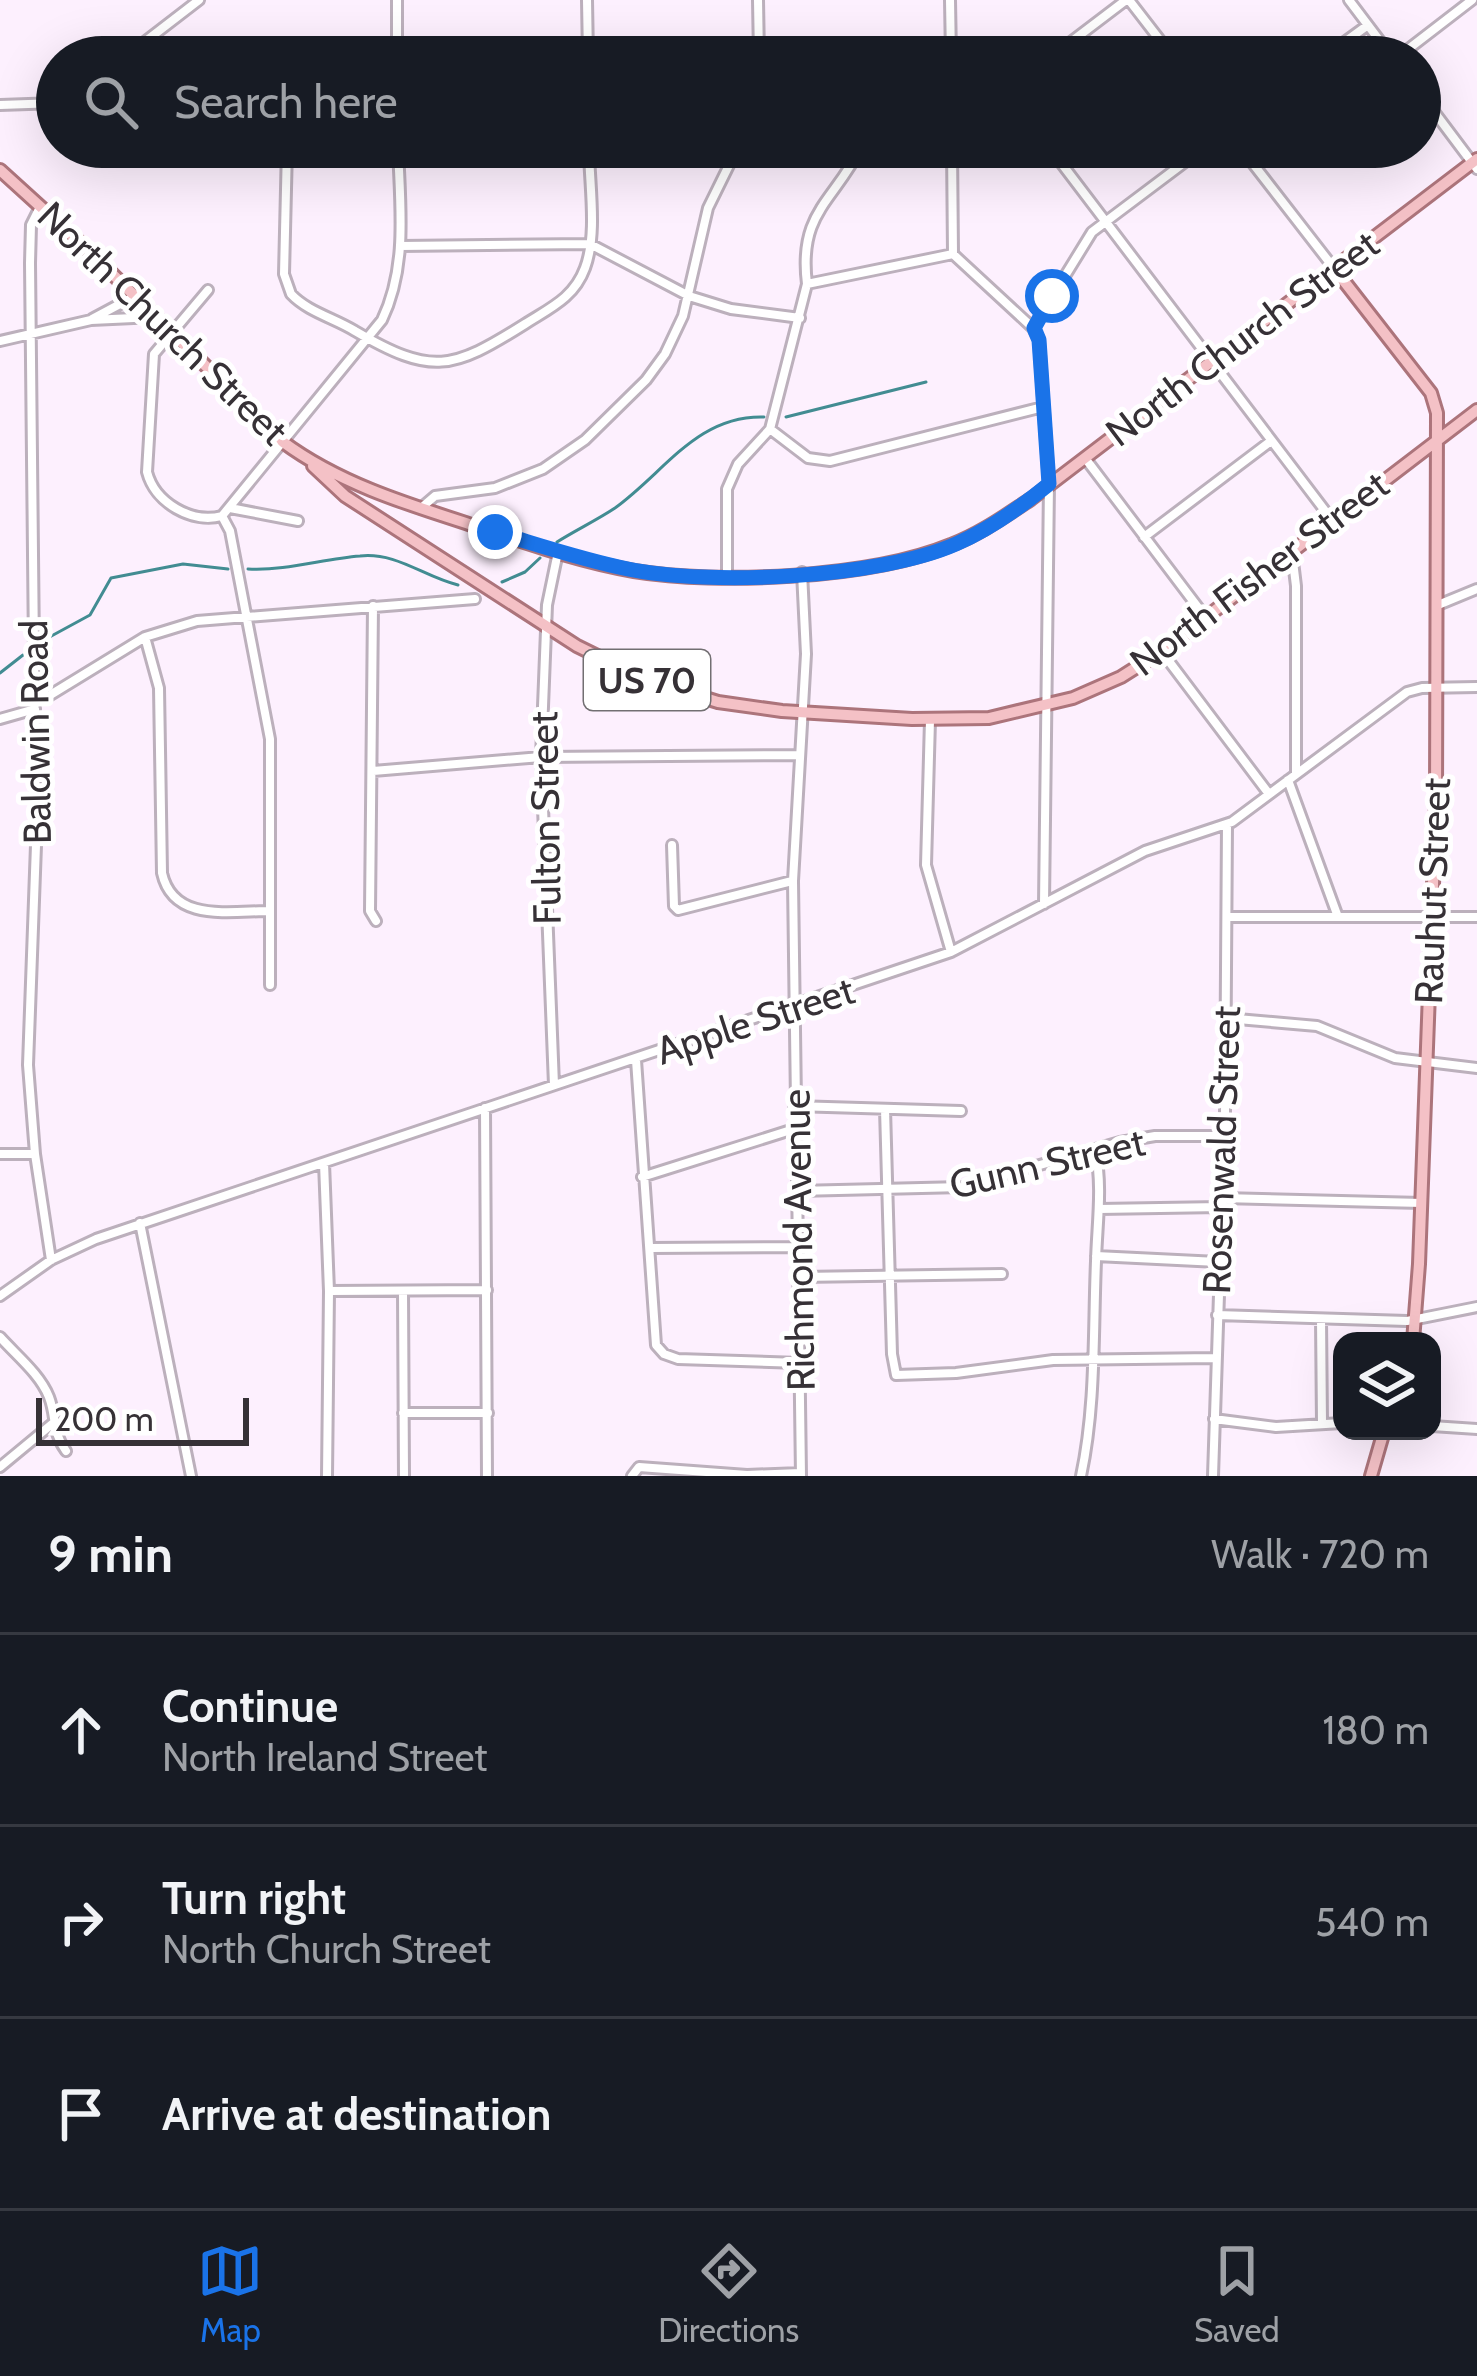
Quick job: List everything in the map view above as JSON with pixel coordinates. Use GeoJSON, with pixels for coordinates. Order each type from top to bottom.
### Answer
{"type":"FeatureCollection","features":[{"type":"Feature","properties":{"kind":"main road","name":"North Church Street"},"geometry":{"type":"LineString","coordinates":[[0,170],[307,460],[422,508],[558,551],[653,574],[727,577],[892,563],[939,550],[992,524],[1475,163]]}},
{"type":"Feature","properties":{"kind":"main road","name":"Rauhut Street"},"geometry":{"type":"LineString","coordinates":[[1334,267],[1437,407],[1432,917],[1414,1332]]}},
{"type":"Feature","properties":{"kind":"main road","name":"North Fisher Street"},"geometry":{"type":"LineString","coordinates":[[307,460],[345,496],[617,668],[734,705],[930,720],[988,718],[1049,706],[1098,688],[1162,651],[1477,410]]}},
{"type":"Feature","properties":{"kind":"main road"},"geometry":{"type":"LineString","coordinates":[[1371,1476],[1381,1440]]}},
{"type":"Feature","properties":{"kind":"street"},"geometry":{"type":"LineString","coordinates":[[152,36],[199,0]]}},
{"type":"Feature","properties":{"kind":"street"},"geometry":{"type":"LineString","coordinates":[[397,0],[397,36]]}},
{"type":"Feature","properties":{"kind":"street"},"geometry":{"type":"LineString","coordinates":[[587,0],[588,36]]}},
{"type":"Feature","properties":{"kind":"street"},"geometry":{"type":"LineString","coordinates":[[758,0],[758,36]]}},
{"type":"Feature","properties":{"kind":"street"},"geometry":{"type":"LineString","coordinates":[[950,0],[951,36]]}},
{"type":"Feature","properties":{"kind":"street"},"geometry":{"type":"LineString","coordinates":[[1079,36],[1128,0],[1157,36]]}},
{"type":"Feature","properties":{"kind":"street"},"geometry":{"type":"LineString","coordinates":[[1349,0],[1377,36]]}},
{"type":"Feature","properties":{"kind":"street"},"geometry":{"type":"LineString","coordinates":[[1423,36],[1472,0]]}},
{"type":"Feature","properties":{"kind":"street"},"geometry":{"type":"LineString","coordinates":[[1353,36],[1368,25]]}},
{"type":"Feature","properties":{"kind":"street"},"geometry":{"type":"LineString","coordinates":[[0,105],[36,104]]}},
{"type":"Feature","properties":{"kind":"street"},"geometry":{"type":"LineString","coordinates":[[1441,120],[1475,163]]}},
{"type":"Feature","properties":{"kind":"street"},"geometry":{"type":"LineString","coordinates":[[286,168],[286,286],[298,302],[417,361],[443,362],[478,354],[566,298],[583,274],[590,244],[589,168]]}},
{"type":"Feature","properties":{"kind":"street"},"geometry":{"type":"LineString","coordinates":[[226,512],[369,340],[394,293],[400,246],[398,168]]}},
{"type":"Feature","properties":{"kind":"street"},"geometry":{"type":"LineString","coordinates":[[422,508],[430,498],[522,479],[568,454],[611,417],[657,366],[675,336],[708,208],[728,168]]}},
{"type":"Feature","properties":{"kind":"street"},"geometry":{"type":"LineString","coordinates":[[727,577],[727,489],[738,464],[770,429],[807,284],[805,260],[812,223],[847,168]]}},
{"type":"Feature","properties":{"kind":"street"},"geometry":{"type":"LineString","coordinates":[[952,168],[953,254],[1034,328],[1039,340],[1049,484],[1044,904]]}},
{"type":"Feature","properties":{"kind":"street"},"geometry":{"type":"LineString","coordinates":[[1064,168],[1332,520]]}},
{"type":"Feature","properties":{"kind":"street"},"geometry":{"type":"LineString","coordinates":[[1034,328],[1092,232],[1178,168]]}},
{"type":"Feature","properties":{"kind":"street"},"geometry":{"type":"LineString","coordinates":[[1256,168],[1334,267]]}},
{"type":"Feature","properties":{"kind":"street","name":"Baldwin Road"},"geometry":{"type":"LineString","coordinates":[[41,205],[31,225],[36,934],[28,1065],[51,1260]]}},
{"type":"Feature","properties":{"kind":"street"},"geometry":{"type":"LineString","coordinates":[[400,246],[590,244],[689,296],[757,314],[800,318]]}},
{"type":"Feature","properties":{"kind":"street"},"geometry":{"type":"LineString","coordinates":[[807,284],[953,254]]}},
{"type":"Feature","properties":{"kind":"street"},"geometry":{"type":"LineString","coordinates":[[208,290],[154,354],[148,480],[186,515],[206,520],[226,512],[298,520]]}},
{"type":"Feature","properties":{"kind":"street"},"geometry":{"type":"LineString","coordinates":[[91,320],[135,296]]}},
{"type":"Feature","properties":{"kind":"street"},"geometry":{"type":"LineString","coordinates":[[0,340],[91,320],[157,317]]}},
{"type":"Feature","properties":{"kind":"street"},"geometry":{"type":"LineString","coordinates":[[770,429],[802,455],[823,461],[1043,407]]}},
{"type":"Feature","properties":{"kind":"street"},"geometry":{"type":"LineString","coordinates":[[1144,537],[1271,441]]}},
{"type":"Feature","properties":{"kind":"street"},"geometry":{"type":"LineString","coordinates":[[1085,458],[1206,618]]}},
{"type":"Feature","properties":{"kind":"street"},"geometry":{"type":"LineString","coordinates":[[226,512],[270,739],[270,986]]}},
{"type":"Feature","properties":{"kind":"street","name":"Fulton Street"},"geometry":{"type":"LineString","coordinates":[[554,1085],[541,758],[548,591],[558,551]]}},
{"type":"Feature","properties":{"kind":"street"},"geometry":{"type":"LineString","coordinates":[[1292,551],[1296,586],[1292,777],[1338,917]]}},
{"type":"Feature","properties":{"kind":"street","name":"Richmond Avenue"},"geometry":{"type":"LineString","coordinates":[[801,1475],[793,881],[806,654],[802,572]]}},
{"type":"Feature","properties":{"kind":"street"},"geometry":{"type":"LineString","coordinates":[[1438,605],[1477,589]]}},
{"type":"Feature","properties":{"kind":"street"},"geometry":{"type":"LineString","coordinates":[[0,719],[47,697],[145,637],[197,621],[475,599]]}},
{"type":"Feature","properties":{"kind":"street"},"geometry":{"type":"LineString","coordinates":[[373,606],[370,911],[376,921]]}},
{"type":"Feature","properties":{"kind":"street"},"geometry":{"type":"LineString","coordinates":[[145,637],[160,688],[166,889],[192,909],[270,911]]}},
{"type":"Feature","properties":{"kind":"street"},"geometry":{"type":"LineString","coordinates":[[1162,651],[1270,794]]}},
{"type":"Feature","properties":{"kind":"street","name":"Apple Street"},"geometry":{"type":"LineString","coordinates":[[0,1296],[51,1260],[140,1223],[951,952],[1145,851],[1227,824],[1407,692],[1477,687]]}},
{"type":"Feature","properties":{"kind":"street"},"geometry":{"type":"LineString","coordinates":[[930,720],[926,865],[951,952]]}},
{"type":"Feature","properties":{"kind":"street"},"geometry":{"type":"LineString","coordinates":[[373,771],[541,758],[799,754]]}},
{"type":"Feature","properties":{"kind":"street","name":"Rosenwald Street"},"geometry":{"type":"LineString","coordinates":[[1213,1476],[1224,1136],[1227,824]]}},
{"type":"Feature","properties":{"kind":"street"},"geometry":{"type":"LineString","coordinates":[[672,845],[674,906],[680,910],[793,881]]}},
{"type":"Feature","properties":{"kind":"street"},"geometry":{"type":"LineString","coordinates":[[1228,917],[1477,917]]}},
{"type":"Feature","properties":{"kind":"street"},"geometry":{"type":"LineString","coordinates":[[1226,1018],[1328,1028],[1395,1058],[1477,1068]]}},
{"type":"Feature","properties":{"kind":"street"},"geometry":{"type":"LineString","coordinates":[[636,1059],[652,1331],[660,1351],[683,1360],[800,1363]]}},
{"type":"Feature","properties":{"kind":"street"},"geometry":{"type":"LineString","coordinates":[[794,1106],[961,1111]]}},
{"type":"Feature","properties":{"kind":"street"},"geometry":{"type":"LineString","coordinates":[[485,1108],[487,1476]]}},
{"type":"Feature","properties":{"kind":"street"},"geometry":{"type":"LineString","coordinates":[[885,1108],[896,1375],[1093,1359],[1215,1358]]}},
{"type":"Feature","properties":{"kind":"street"},"geometry":{"type":"LineString","coordinates":[[642,1177],[794,1129]]}},
{"type":"Feature","properties":{"kind":"street","name":"Gunn Street"},"geometry":{"type":"LineString","coordinates":[[797,1190],[963,1187],[1145,1137],[1224,1136]]}},
{"type":"Feature","properties":{"kind":"street"},"geometry":{"type":"LineString","coordinates":[[1082,1476],[1090,1427],[1099,1209],[1095,1149]]}},
{"type":"Feature","properties":{"kind":"street"},"geometry":{"type":"LineString","coordinates":[[0,1154],[35,1154]]}},
{"type":"Feature","properties":{"kind":"street"},"geometry":{"type":"LineString","coordinates":[[324,1163],[329,1291],[327,1476]]}},
{"type":"Feature","properties":{"kind":"street"},"geometry":{"type":"LineString","coordinates":[[1099,1209],[1221,1202],[1422,1203]]}},
{"type":"Feature","properties":{"kind":"street"},"geometry":{"type":"LineString","coordinates":[[140,1223],[191,1476]]}},
{"type":"Feature","properties":{"kind":"street"},"geometry":{"type":"LineString","coordinates":[[650,1248],[798,1247]]}},
{"type":"Feature","properties":{"kind":"street"},"geometry":{"type":"LineString","coordinates":[[1096,1256],[1219,1262]]}},
{"type":"Feature","properties":{"kind":"street"},"geometry":{"type":"LineString","coordinates":[[800,1277],[1002,1274]]}},
{"type":"Feature","properties":{"kind":"street"},"geometry":{"type":"LineString","coordinates":[[329,1291],[487,1290]]}},
{"type":"Feature","properties":{"kind":"street"},"geometry":{"type":"LineString","coordinates":[[404,1291],[404,1476]]}},
{"type":"Feature","properties":{"kind":"street"},"geometry":{"type":"LineString","coordinates":[[1217,1316],[1416,1319],[1477,1307]]}},
{"type":"Feature","properties":{"kind":"street"},"geometry":{"type":"LineString","coordinates":[[1321,1319],[1322,1423]]}},
{"type":"Feature","properties":{"kind":"street"},"geometry":{"type":"LineString","coordinates":[[0,1336],[44,1388],[52,1424],[66,1451]]}},
{"type":"Feature","properties":{"kind":"street"},"geometry":{"type":"LineString","coordinates":[[403,1413],[488,1413]]}},
{"type":"Feature","properties":{"kind":"street"},"geometry":{"type":"LineString","coordinates":[[1214,1419],[1276,1426],[1333,1424]]}},
{"type":"Feature","properties":{"kind":"street"},"geometry":{"type":"LineString","coordinates":[[0,1467],[52,1424]]}},
{"type":"Feature","properties":{"kind":"street"},"geometry":{"type":"LineString","coordinates":[[1441,1427],[1477,1429]]}},
{"type":"Feature","properties":{"kind":"street"},"geometry":{"type":"LineString","coordinates":[[634,1472],[801,1475]]}},
{"type":"Feature","properties":{"kind":"waterway"},"geometry":{"type":"LineString","coordinates":[[786,417],[926,382]]}},
{"type":"Feature","properties":{"kind":"waterway"},"geometry":{"type":"LineString","coordinates":[[557,542],[615,508],[701,435],[719,425],[764,417]]}},
{"type":"Feature","properties":{"kind":"waterway"},"geometry":{"type":"LineString","coordinates":[[248,569],[373,556],[458,585]]}},
{"type":"Feature","properties":{"kind":"waterway"},"geometry":{"type":"LineString","coordinates":[[502,582],[525,572],[540,558]]}},
{"type":"Feature","properties":{"kind":"waterway"},"geometry":{"type":"LineString","coordinates":[[44,640],[90,615],[111,578],[183,564],[228,569]]}},
{"type":"Feature","properties":{"kind":"waterway"},"geometry":{"type":"LineString","coordinates":[[0,673],[23,655]]}},
{"type":"Feature","properties":{"kind":"route"},"geometry":{"type":"LineString","coordinates":[[495,532],[629,570],[698,577],[892,563],[956,544],[1003,518],[1049,484],[1039,340],[1034,328],[1052,296]]}}]}
